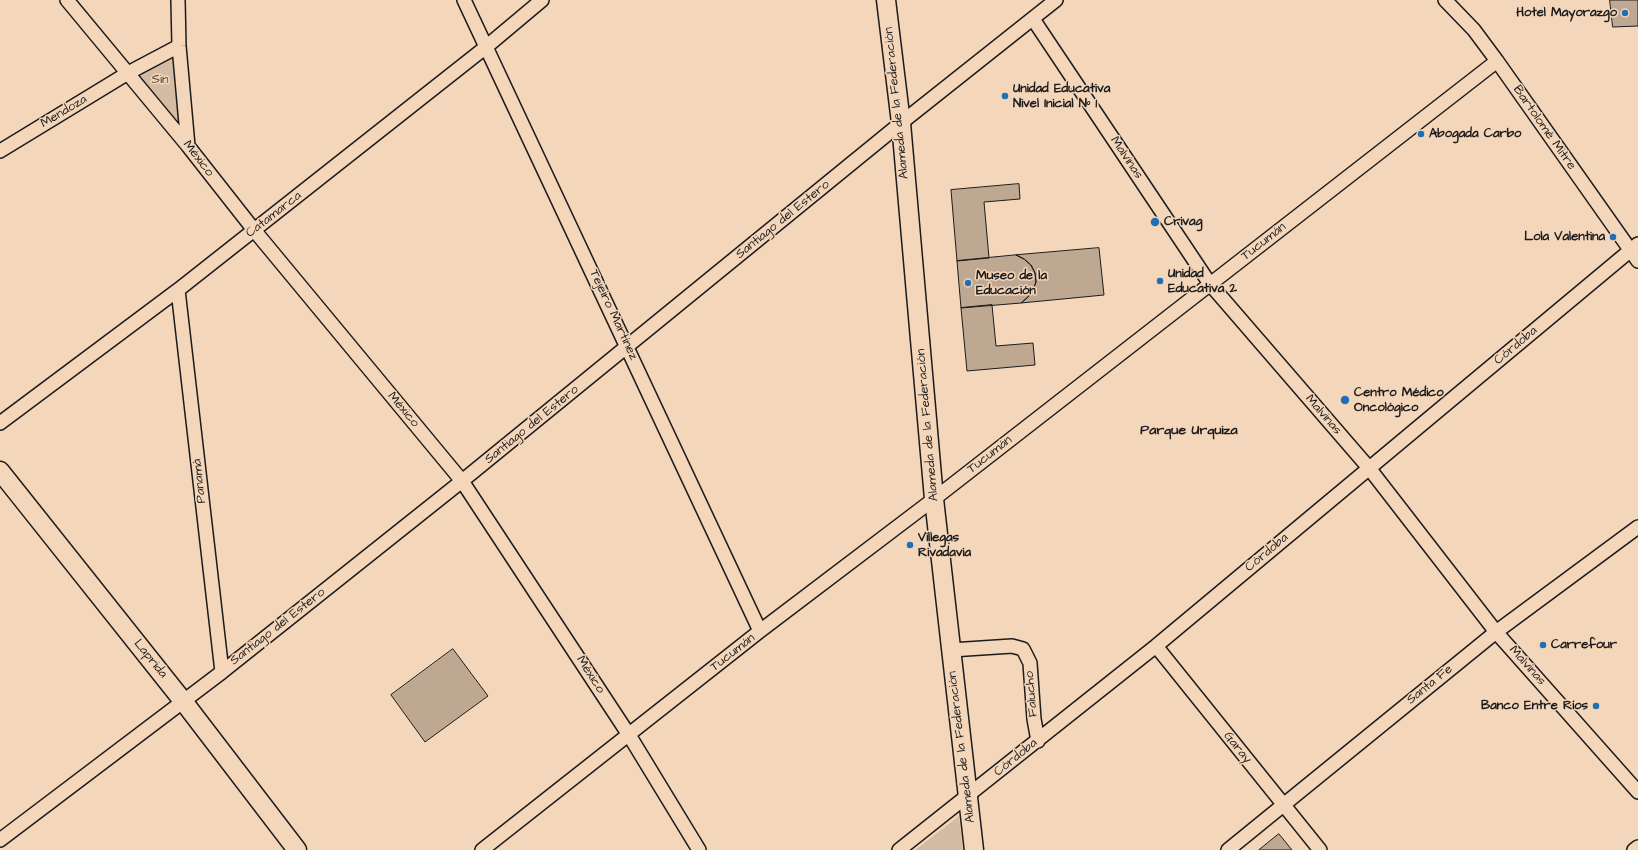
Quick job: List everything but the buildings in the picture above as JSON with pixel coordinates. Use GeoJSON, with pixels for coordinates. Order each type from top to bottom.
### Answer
{"type":"FeatureCollection","features":[{"type":"Feature","properties":{"kind":"street","name":"México"},"geometry":{"type":"LineString","coordinates":[[67,0],[188,146],[254,230],[462,481],[629,735],[699,850]]}},
{"type":"Feature","properties":{"kind":"street"},"geometry":{"type":"LineString","coordinates":[[178,0],[179,46],[188,146]]}},
{"type":"Feature","properties":{"kind":"street","name":"Tejeiro Martínez"},"geometry":{"type":"LineString","coordinates":[[464,0],[760,631]]}},
{"type":"Feature","properties":{"kind":"street","name":"Catamarca"},"geometry":{"type":"LineString","coordinates":[[0,423],[178,290],[486,47],[542,0]]}},
{"type":"Feature","properties":{"kind":"street","name":"Alameda de la Federación"},"geometry":{"type":"LineString","coordinates":[[886,0],[901,123],[934,499],[974,850]]}},
{"type":"Feature","properties":{"kind":"street","name":"Santiago del Estero"},"geometry":{"type":"LineString","coordinates":[[0,840],[183,700],[222,672],[462,481],[901,123],[1056,0]]}},
{"type":"Feature","properties":{"kind":"street","name":"Bartolomé Mitre"},"geometry":{"type":"LineString","coordinates":[[1445,0],[1474,30],[1497,61],[1634,247],[1638,261]]}},
{"type":"Feature","properties":{"kind":"street","name":"Malvinas"},"geometry":{"type":"LineString","coordinates":[[1033,19],[1210,284],[1369,468],[1496,632],[1638,792]]}},
{"type":"Feature","properties":{"kind":"street","name":"Mendoza"},"geometry":{"type":"LineString","coordinates":[[0,151],[128,73],[179,46]]}},
{"type":"Feature","properties":{"kind":"street","name":"Tucumán"},"geometry":{"type":"LineString","coordinates":[[482,850],[760,631],[934,499],[1497,61]]}},
{"type":"Feature","properties":{"kind":"street","name":"Córdoba"},"geometry":{"type":"LineString","coordinates":[[899,850],[1156,646],[1634,247]]}},
{"type":"Feature","properties":{"kind":"street","name":"Panamá"},"geometry":{"type":"LineString","coordinates":[[178,290],[222,672]]}},
{"type":"Feature","properties":{"kind":"street","name":"Laprida"},"geometry":{"type":"LineString","coordinates":[[0,471],[183,700],[297,850]]}},
{"type":"Feature","properties":{"kind":"street","name":"Santa Fe"},"geometry":{"type":"LineString","coordinates":[[1228,850],[1496,632],[1638,527]]}},
{"type":"Feature","properties":{"kind":"street","name":"Falucho"},"geometry":{"type":"LineString","coordinates":[[951,650],[1012,646],[1023,649],[1030,663],[1034,719],[1038,741]]}},
{"type":"Feature","properties":{"kind":"street","name":"Garay"},"geometry":{"type":"LineString","coordinates":[[1156,646],[1282,805],[1320,850]]}},
{"type":"Feature","properties":{"kind":"street"},"geometry":{"type":"LineString","coordinates":[[1634,850],[1638,847]]}},
{"type":"Feature","properties":{"kind":"green space","name":"Sin"},"geometry":{"type":"Polygon","coordinates":[[[172,56],[179,128],[136,74],[172,56]]]}},
{"type":"Feature","properties":{"kind":"green space"},"geometry":{"type":"Polygon","coordinates":[[[959,816],[963,850],[915,850],[959,816]]]}},
{"type":"Feature","properties":{"kind":"place","name":"Hotel Mayorazgo"},"geometry":{"type":"Point","coordinates":[1625,13]}},
{"type":"Feature","properties":{"kind":"place","name":"Unidad Educativa Nivel Inicial Nº 1"},"geometry":{"type":"Point","coordinates":[1005,96]}},
{"type":"Feature","properties":{"kind":"place","name":"Abogada Carbo"},"geometry":{"type":"Point","coordinates":[1421,134]}},
{"type":"Feature","properties":{"kind":"place","name":"Crivag"},"geometry":{"type":"Point","coordinates":[1155,222]}},
{"type":"Feature","properties":{"kind":"place","name":"Lola Valentina"},"geometry":{"type":"Point","coordinates":[1613,237]}},
{"type":"Feature","properties":{"kind":"place","name":"Unidad Educativa 2"},"geometry":{"type":"Point","coordinates":[1160,281]}},
{"type":"Feature","properties":{"kind":"place","name":"Museo de la Educación"},"geometry":{"type":"Point","coordinates":[968,283]}},
{"type":"Feature","properties":{"kind":"place","name":"Centro Médico Oncológico"},"geometry":{"type":"Point","coordinates":[1345,400]}},
{"type":"Feature","properties":{"kind":"place","name":"Villegas Rivadavia"},"geometry":{"type":"Point","coordinates":[910,545]}},
{"type":"Feature","properties":{"kind":"place","name":"Carrefour"},"geometry":{"type":"Point","coordinates":[1543,645]}},
{"type":"Feature","properties":{"kind":"place","name":"Banco Entre Ríos"},"geometry":{"type":"Point","coordinates":[1596,706]}},
{"type":"Feature","properties":{"kind":"district","name":"Parque Urquiza"},"geometry":{"type":"Point","coordinates":[1189,431]}}]}
